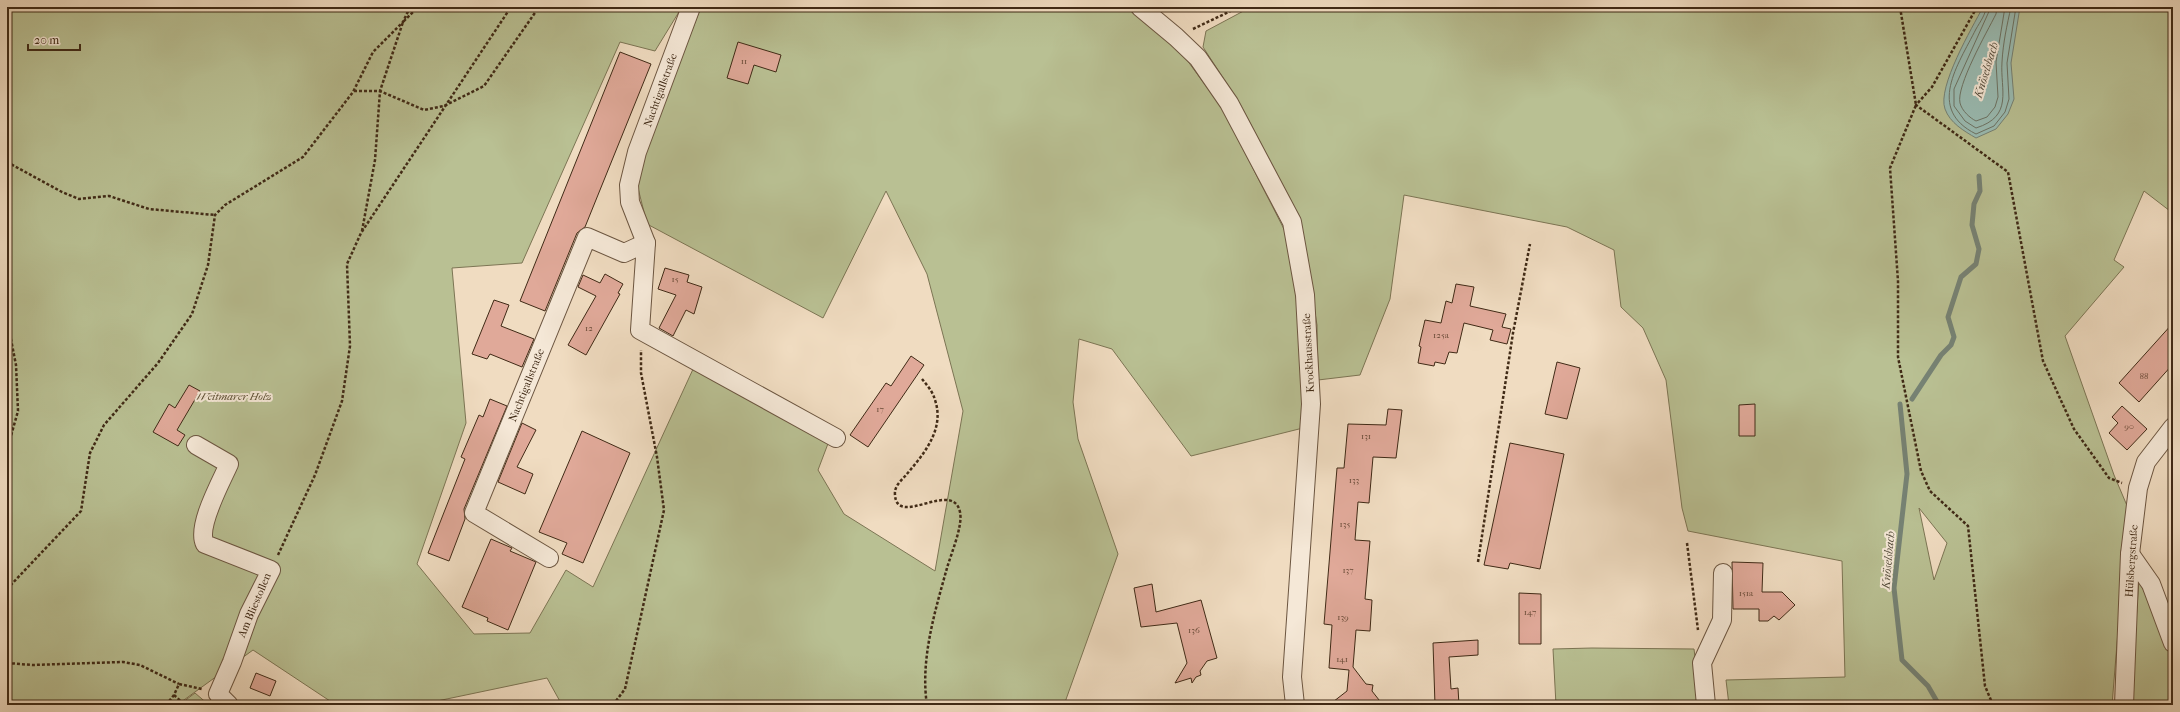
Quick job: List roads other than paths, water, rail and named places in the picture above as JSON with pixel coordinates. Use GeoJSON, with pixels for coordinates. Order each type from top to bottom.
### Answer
{"type":"FeatureCollection","features":[{"type":"Feature","properties":{"kind":"street","name":"Nachtigallstraße"},"geometry":{"type":"LineString","coordinates":[[691,7],[632,169],[629,185],[630,202],[646,243],[640,330],[836,438]]}},
{"type":"Feature","properties":{"kind":"street","name":"Krockhausstraße"},"geometry":{"type":"LineString","coordinates":[[1140,7],[1176,37],[1198,58],[1229,103],[1292,222],[1305,295],[1311,404],[1292,677],[1295,705]]}},
{"type":"Feature","properties":{"kind":"street","name":"Nachtigallstraße"},"geometry":{"type":"LineString","coordinates":[[549,558],[474,513],[587,237],[624,253],[646,243]]}},
{"type":"Feature","properties":{"kind":"street","name":"Hülsbergstraße"},"geometry":{"type":"LineString","coordinates":[[2124,705],[2130,554],[2138,488],[2146,462],[2173,427]]}},
{"type":"Feature","properties":{"kind":"street","name":"Am Bliestollen"},"geometry":{"type":"LineString","coordinates":[[196,445],[230,464],[210,506],[202,535],[205,544],[271,570],[249,614],[232,662],[223,700]]}},
{"type":"Feature","properties":{"kind":"street"},"geometry":{"type":"LineString","coordinates":[[2130,554],[2151,584],[2173,644]]}},
{"type":"Feature","properties":{"kind":"street"},"geometry":{"type":"LineString","coordinates":[[1706,705],[1702,663],[1722,620],[1723,573]]}},
{"type":"Feature","properties":{"kind":"water"},"geometry":{"type":"Polygon","coordinates":[[[1983,7],[2020,7],[2011,63],[2014,99],[2008,114],[1996,129],[1976,138],[1962,129],[1950,118],[1945,109],[1944,99],[1946,87],[1957,58],[1983,7]]]}},
{"type":"Feature","properties":{"kind":"waterway","name":"Knöselsbach"},"geometry":{"type":"LineString","coordinates":[[1912,399],[1941,355],[1951,345],[1954,337],[1948,317],[1961,277],[1976,264],[1979,249],[1972,225],[1974,204],[1980,191],[1979,176]]}},
{"type":"Feature","properties":{"kind":"waterway","name":"Knöselsbach"},"geometry":{"type":"LineString","coordinates":[[1900,404],[1907,474],[1894,588],[1902,660],[1928,686],[1939,705]]}},
{"type":"Feature","properties":{"kind":"park label","name":"Weitmarer Holz"},"geometry":{"type":"Point","coordinates":[234,396]}}]}
